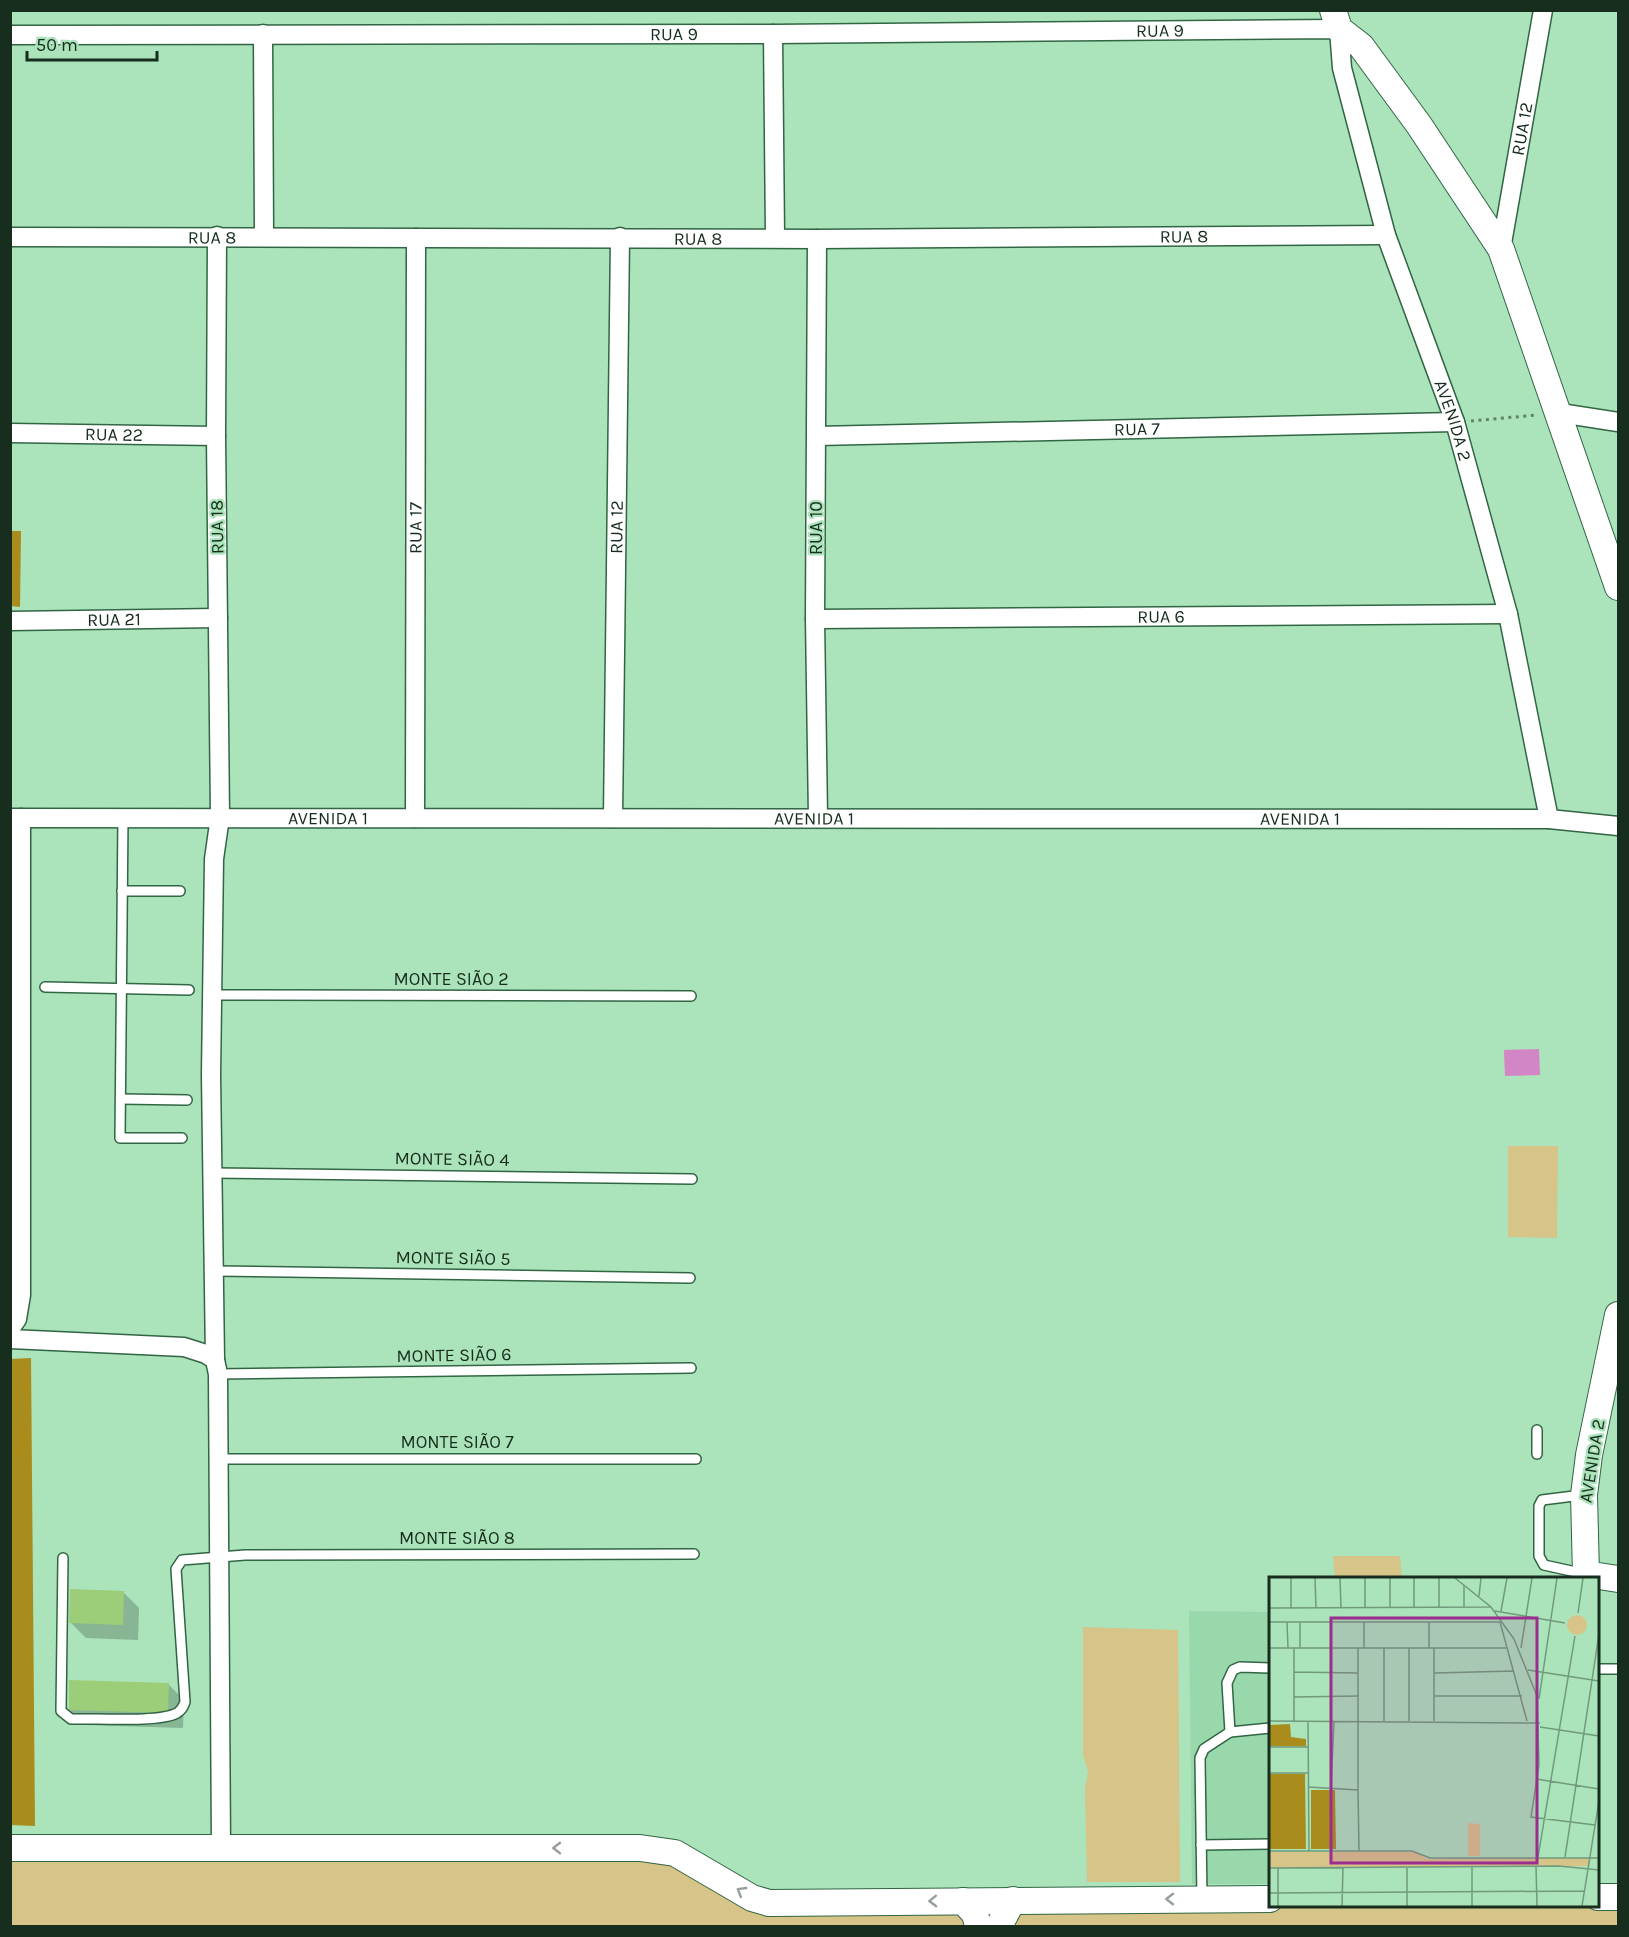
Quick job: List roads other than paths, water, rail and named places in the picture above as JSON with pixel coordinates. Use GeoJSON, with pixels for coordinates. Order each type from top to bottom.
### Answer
{"type":"FeatureCollection","features":[{"type":"Feature","properties":{"kind":"street","name":"RUA 12"},"geometry":{"type":"LineString","coordinates":[[1501,249],[1543,10]]}},
{"type":"Feature","properties":{"kind":"street"},"geometry":{"type":"LineString","coordinates":[[1336,20],[1360,46],[1413,117],[1501,249],[1560,413],[1618,586]]}},
{"type":"Feature","properties":{"kind":"street","name":"RUA 9"},"geometry":{"type":"LineString","coordinates":[[10,35],[773,34],[1336,20]]}},
{"type":"Feature","properties":{"kind":"street","name":"AVENIDA 2"},"geometry":{"type":"LineString","coordinates":[[1336,20],[1342,68],[1386,235],[1455,423],[1508,614],[1549,819]]}},
{"type":"Feature","properties":{"kind":"street"},"geometry":{"type":"LineString","coordinates":[[263,34],[264,236]]}},
{"type":"Feature","properties":{"kind":"street"},"geometry":{"type":"LineString","coordinates":[[773,34],[775,237]]}},
{"type":"Feature","properties":{"kind":"street","name":"RUA 8"},"geometry":{"type":"LineString","coordinates":[[10,237],[775,237],[817,239],[1386,235]]}},
{"type":"Feature","properties":{"kind":"street","name":"RUA 18"},"geometry":{"type":"LineString","coordinates":[[217,236],[216,436],[220,817],[214,859],[212,995],[221,1848]]}},
{"type":"Feature","properties":{"kind":"street","name":"RUA 12"},"geometry":{"type":"LineString","coordinates":[[613,818],[620,237]]}},
{"type":"Feature","properties":{"kind":"street","name":"RUA 17"},"geometry":{"type":"LineString","coordinates":[[416,238],[416,818]]}},
{"type":"Feature","properties":{"kind":"street","name":"RUA 10"},"geometry":{"type":"LineString","coordinates":[[817,239],[815,619],[818,817]]}},
{"type":"Feature","properties":{"kind":"street"},"geometry":{"type":"LineString","coordinates":[[1560,413],[1618,422]]}},
{"type":"Feature","properties":{"kind":"street","name":"RUA 7"},"geometry":{"type":"LineString","coordinates":[[817,436],[1455,423]]}},
{"type":"Feature","properties":{"kind":"street","name":"RUA 22"},"geometry":{"type":"LineString","coordinates":[[10,433],[216,436]]}},
{"type":"Feature","properties":{"kind":"street","name":"RUA 6"},"geometry":{"type":"LineString","coordinates":[[815,619],[1508,614]]}},
{"type":"Feature","properties":{"kind":"street","name":"RUA 21"},"geometry":{"type":"LineString","coordinates":[[10,621],[218,618]]}},
{"type":"Feature","properties":{"kind":"street"},"geometry":{"type":"LineString","coordinates":[[10,1329],[17,1318],[21,1295],[16,818]]}},
{"type":"Feature","properties":{"kind":"street","name":"AVENIDA 1"},"geometry":{"type":"LineString","coordinates":[[16,818],[1549,819],[1618,826]]}},
{"type":"Feature","properties":{"kind":"street","name":"AVENIDA 2"},"geometry":{"type":"LineString","coordinates":[[1586,1574],[1584,1495],[1589,1455],[1618,1315]]}},
{"type":"Feature","properties":{"kind":"street"},"geometry":{"type":"LineString","coordinates":[[10,1339],[184,1347],[206,1354],[216,1367]]}},
{"type":"Feature","properties":{"kind":"street"},"geometry":{"type":"LineString","coordinates":[[1586,1574],[1618,1579]]}},
{"type":"Feature","properties":{"kind":"street"},"geometry":{"type":"LineString","coordinates":[[10,1848],[659,1849],[675,1853],[752,1898],[768,1903],[1269,1899]]}},
{"type":"Feature","properties":{"kind":"street"},"geometry":{"type":"LineString","coordinates":[[1599,1897],[1618,1896]]}},
{"type":"Feature","properties":{"kind":"street"},"geometry":{"type":"LineString","coordinates":[[999,1926],[1012,1900]]}},
{"type":"Feature","properties":{"kind":"street"},"geometry":{"type":"LineString","coordinates":[[963,1901],[975,1914],[978,1926]]}},
{"type":"Feature","properties":{"kind":"lane"},"geometry":{"type":"LineString","coordinates":[[123,817],[120,1138],[182,1138]]}},
{"type":"Feature","properties":{"kind":"lane"},"geometry":{"type":"LineString","coordinates":[[122,891],[180,891]]}},
{"type":"Feature","properties":{"kind":"lane"},"geometry":{"type":"LineString","coordinates":[[45,987],[189,990]]}},
{"type":"Feature","properties":{"kind":"lane","name":"MONTE SIÃO 2"},"geometry":{"type":"LineString","coordinates":[[212,995],[691,996]]}},
{"type":"Feature","properties":{"kind":"lane"},"geometry":{"type":"LineString","coordinates":[[121,1099],[187,1100]]}},
{"type":"Feature","properties":{"kind":"lane","name":"MONTE SIÃO 4"},"geometry":{"type":"LineString","coordinates":[[213,1173],[692,1179]]}},
{"type":"Feature","properties":{"kind":"lane","name":"MONTE SIÃO 5"},"geometry":{"type":"LineString","coordinates":[[215,1271],[690,1278]]}},
{"type":"Feature","properties":{"kind":"lane","name":"MONTE SIÃO 6"},"geometry":{"type":"LineString","coordinates":[[216,1367],[691,1368]]}},
{"type":"Feature","properties":{"kind":"lane"},"geometry":{"type":"LineString","coordinates":[[1537,1430],[1537,1454]]}},
{"type":"Feature","properties":{"kind":"lane","name":"MONTE SIÃO 7"},"geometry":{"type":"LineString","coordinates":[[218,1459],[696,1459]]}},
{"type":"Feature","properties":{"kind":"lane"},"geometry":{"type":"LineString","coordinates":[[1584,1495],[1542,1500],[1539,1506],[1539,1556],[1544,1565],[1586,1574]]}},
{"type":"Feature","properties":{"kind":"lane","name":"MONTE SIÃO 8"},"geometry":{"type":"LineString","coordinates":[[63,1558],[61,1710],[71,1719],[155,1718],[175,1714],[185,1702],[177,1566],[182,1560],[219,1557],[694,1554]]}},
{"type":"Feature","properties":{"kind":"lane"},"geometry":{"type":"LineString","coordinates":[[1230,1732],[1227,1698],[1229,1675],[1240,1667],[1269,1668]]}},
{"type":"Feature","properties":{"kind":"lane"},"geometry":{"type":"LineString","coordinates":[[1599,1668],[1618,1669]]}},
{"type":"Feature","properties":{"kind":"lane"},"geometry":{"type":"LineString","coordinates":[[1202,1899],[1200,1758],[1204,1749],[1230,1732],[1269,1728]]}},
{"type":"Feature","properties":{"kind":"lane"},"geometry":{"type":"LineString","coordinates":[[1201,1845],[1269,1844]]}}]}
